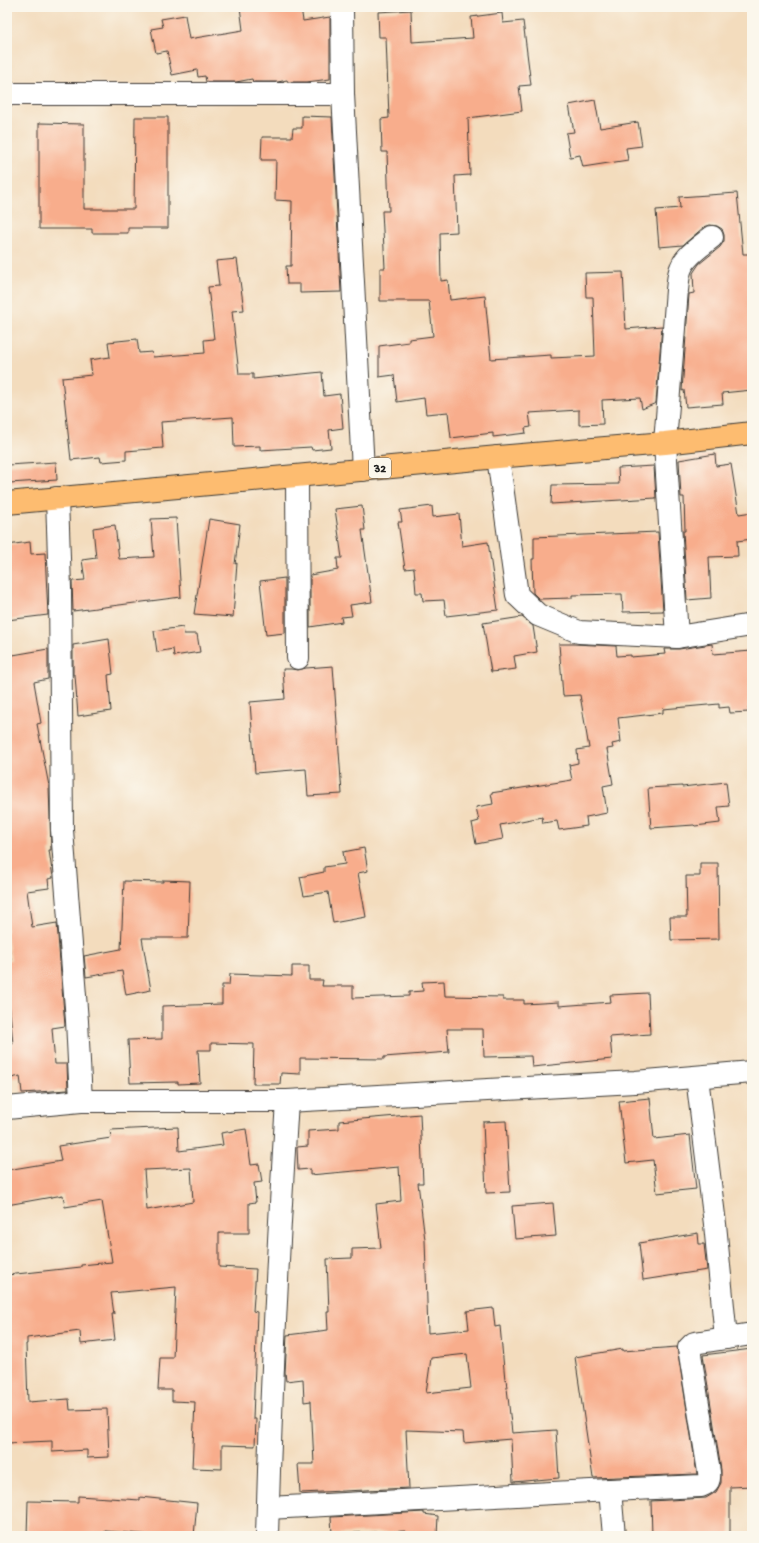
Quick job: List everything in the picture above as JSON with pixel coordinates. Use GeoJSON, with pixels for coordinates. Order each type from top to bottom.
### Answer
{"type":"FeatureCollection","features":[{"type":"Feature","properties":{"kind":"highway","name":"32"},"geometry":{"type":"LineString","coordinates":[[7,503],[498,456],[665,443],[752,433]]}},
{"type":"Feature","properties":{"kind":"street"},"geometry":{"type":"LineString","coordinates":[[342,7],[343,94],[363,470]]}},
{"type":"Feature","properties":{"kind":"street"},"geometry":{"type":"LineString","coordinates":[[7,94],[343,94]]}},
{"type":"Feature","properties":{"kind":"street"},"geometry":{"type":"LineString","coordinates":[[677,637],[665,443],[677,290],[680,270],[683,264],[712,237]]}},
{"type":"Feature","properties":{"kind":"street"},"geometry":{"type":"LineString","coordinates":[[498,456],[517,595],[538,615],[578,632],[677,637],[752,625]]}},
{"type":"Feature","properties":{"kind":"street"},"geometry":{"type":"LineString","coordinates":[[297,476],[298,658]]}},
{"type":"Feature","properties":{"kind":"street"},"geometry":{"type":"LineString","coordinates":[[57,498],[60,588],[62,830],[78,1021],[81,1101]]}},
{"type":"Feature","properties":{"kind":"street"},"geometry":{"type":"LineString","coordinates":[[7,1108],[81,1101],[287,1101],[635,1082],[752,1072]]}},
{"type":"Feature","properties":{"kind":"street"},"geometry":{"type":"LineString","coordinates":[[697,1077],[715,1224],[726,1338]]}},
{"type":"Feature","properties":{"kind":"street"},"geometry":{"type":"LineString","coordinates":[[267,1536],[270,1417],[287,1101]]}},
{"type":"Feature","properties":{"kind":"street"},"geometry":{"type":"LineString","coordinates":[[268,1508],[701,1486],[707,1483],[710,1479],[689,1348],[694,1343],[752,1334]]}},
{"type":"Feature","properties":{"kind":"street"},"geometry":{"type":"LineString","coordinates":[[610,1490],[614,1536]]}},
{"type":"Feature","properties":{"kind":"building"},"geometry":{"type":"Polygon","coordinates":[[[240,7],[301,7],[303,21],[330,17],[330,79],[307,82],[288,82],[287,80],[278,82],[253,82],[252,79],[236,82],[206,82],[205,76],[198,77],[197,70],[172,75],[167,51],[156,53],[151,29],[163,27],[161,19],[185,15],[189,39],[243,30],[240,7]]]}},
{"type":"Feature","properties":{"kind":"building"},"geometry":{"type":"Polygon","coordinates":[[[411,10],[412,42],[473,38],[471,17],[502,13],[503,23],[523,21],[531,85],[519,86],[522,111],[468,118],[470,175],[455,176],[457,232],[440,233],[441,281],[448,280],[450,300],[485,296],[491,359],[551,355],[551,358],[595,356],[593,297],[586,297],[585,273],[623,272],[626,329],[662,326],[656,403],[642,409],[640,398],[602,400],[603,424],[579,425],[579,410],[529,413],[531,427],[525,428],[526,433],[493,437],[493,433],[451,438],[448,412],[426,414],[424,398],[397,402],[394,375],[379,377],[379,346],[409,342],[409,339],[433,336],[429,301],[380,301],[380,268],[385,268],[382,211],[389,211],[387,152],[382,152],[381,119],[389,118],[386,37],[379,37],[378,12],[411,10]]]}},
{"type":"Feature","properties":{"kind":"building"},"geometry":{"type":"Polygon","coordinates":[[[595,100],[600,128],[638,122],[642,146],[626,148],[628,160],[583,167],[580,155],[570,157],[566,133],[574,132],[569,105],[595,100]]]}},
{"type":"Feature","properties":{"kind":"building"},"geometry":{"type":"Polygon","coordinates":[[[302,116],[332,117],[341,292],[300,293],[300,284],[287,284],[286,266],[291,266],[292,201],[275,200],[276,160],[261,160],[262,137],[292,137],[293,128],[302,128],[302,116]]]}},
{"type":"Feature","properties":{"kind":"building"},"geometry":{"type":"Polygon","coordinates":[[[135,117],[168,117],[168,228],[128,228],[128,233],[92,233],[92,229],[39,229],[39,123],[84,124],[84,209],[134,209],[135,117]]]}},
{"type":"Feature","properties":{"kind":"building"},"geometry":{"type":"Polygon","coordinates":[[[737,193],[743,254],[752,254],[752,390],[722,393],[723,404],[686,407],[684,390],[682,391],[689,294],[694,293],[693,273],[699,264],[720,247],[724,241],[724,235],[722,229],[717,226],[710,225],[704,227],[683,245],[659,247],[656,210],[680,208],[679,197],[737,193]]]}},
{"type":"Feature","properties":{"kind":"building"},"geometry":{"type":"Polygon","coordinates":[[[237,259],[244,310],[232,311],[239,374],[253,374],[253,379],[322,372],[324,396],[340,394],[343,428],[329,430],[331,448],[312,450],[311,447],[260,450],[260,446],[234,447],[233,417],[161,422],[163,448],[126,451],[126,460],[101,462],[100,457],[71,460],[62,378],[92,375],[90,360],[110,357],[108,342],[137,339],[139,353],[152,352],[153,357],[205,353],[204,340],[214,339],[208,287],[219,286],[216,261],[237,259]]]}},
{"type":"Feature","properties":{"kind":"building"},"geometry":{"type":"Polygon","coordinates":[[[715,454],[716,466],[731,464],[739,514],[752,512],[752,539],[737,541],[738,556],[709,557],[711,598],[687,600],[683,531],[685,531],[684,497],[681,497],[679,460],[715,454]]]}},
{"type":"Feature","properties":{"kind":"building"},"geometry":{"type":"Polygon","coordinates":[[[56,462],[57,480],[9,483],[8,465],[56,462]]]}},
{"type":"Feature","properties":{"kind":"building"},"geometry":{"type":"Polygon","coordinates":[[[654,466],[656,498],[551,504],[552,485],[619,484],[618,468],[654,466]]]}},
{"type":"Feature","properties":{"kind":"building"},"geometry":{"type":"Polygon","coordinates":[[[362,506],[365,530],[362,530],[372,602],[350,605],[352,616],[341,617],[342,622],[310,627],[310,575],[338,570],[337,558],[342,558],[335,509],[362,506]]]}},
{"type":"Feature","properties":{"kind":"building"},"geometry":{"type":"Polygon","coordinates":[[[432,506],[433,517],[459,514],[462,546],[488,542],[498,610],[446,616],[444,600],[423,601],[422,593],[416,593],[414,568],[405,569],[398,522],[402,522],[400,510],[432,506]]]}},
{"type":"Feature","properties":{"kind":"building"},"geometry":{"type":"Polygon","coordinates":[[[176,518],[181,597],[73,611],[72,581],[85,580],[82,560],[96,558],[93,528],[115,525],[119,559],[154,557],[151,519],[176,518]]]}},
{"type":"Feature","properties":{"kind":"building"},"geometry":{"type":"Polygon","coordinates":[[[209,519],[240,524],[235,564],[237,563],[233,617],[194,614],[209,519]]]}},
{"type":"Feature","properties":{"kind":"building"},"geometry":{"type":"Polygon","coordinates":[[[658,532],[663,611],[623,612],[622,594],[572,595],[572,598],[539,599],[533,593],[532,559],[534,559],[534,537],[658,532]]]}},
{"type":"Feature","properties":{"kind":"building"},"geometry":{"type":"Polygon","coordinates":[[[30,542],[31,554],[45,553],[48,615],[7,620],[7,545],[30,542]]]}},
{"type":"Feature","properties":{"kind":"building"},"geometry":{"type":"Polygon","coordinates":[[[285,578],[285,633],[266,635],[260,581],[285,578]]]}},
{"type":"Feature","properties":{"kind":"building"},"geometry":{"type":"Polygon","coordinates":[[[522,617],[533,626],[537,652],[514,656],[516,669],[491,672],[483,623],[522,617]]]}},
{"type":"Feature","properties":{"kind":"building"},"geometry":{"type":"Polygon","coordinates":[[[183,627],[184,634],[197,634],[200,652],[174,656],[173,649],[157,652],[154,631],[183,627]]]}},
{"type":"Feature","properties":{"kind":"building"},"geometry":{"type":"Polygon","coordinates":[[[109,639],[113,674],[108,675],[111,711],[78,716],[75,675],[73,675],[73,645],[109,639]]]}},
{"type":"Feature","properties":{"kind":"building"},"geometry":{"type":"Polygon","coordinates":[[[559,644],[616,646],[617,656],[631,655],[631,657],[665,654],[664,649],[679,649],[712,644],[713,654],[752,651],[752,707],[748,708],[749,712],[730,713],[729,707],[719,708],[719,704],[663,709],[663,713],[618,718],[621,742],[612,744],[613,748],[607,749],[613,784],[603,786],[607,813],[586,817],[587,826],[559,830],[557,821],[543,823],[542,817],[500,825],[503,839],[476,844],[472,823],[479,821],[476,807],[493,804],[491,793],[572,780],[569,765],[578,763],[577,750],[589,748],[580,695],[563,696],[559,644]]]}},
{"type":"Feature","properties":{"kind":"building"},"geometry":{"type":"Polygon","coordinates":[[[48,649],[48,679],[34,682],[41,723],[37,724],[49,786],[51,850],[49,850],[53,878],[48,879],[49,888],[27,891],[32,927],[57,923],[65,1026],[52,1028],[55,1064],[67,1064],[68,1090],[22,1093],[20,1076],[7,1079],[7,1045],[13,1044],[7,980],[7,960],[11,960],[7,935],[7,656],[48,649]]]}},
{"type":"Feature","properties":{"kind":"building"},"geometry":{"type":"Polygon","coordinates":[[[333,666],[342,794],[308,796],[306,769],[255,773],[250,702],[285,699],[283,669],[298,670],[333,666]]]}},
{"type":"Feature","properties":{"kind":"building"},"geometry":{"type":"Polygon","coordinates":[[[726,782],[729,806],[718,807],[720,823],[651,828],[648,788],[682,787],[726,782]]]}},
{"type":"Feature","properties":{"kind":"building"},"geometry":{"type":"Polygon","coordinates":[[[364,848],[368,871],[358,873],[366,917],[333,923],[328,892],[304,896],[300,877],[324,872],[324,867],[345,864],[343,852],[364,848]]]}},
{"type":"Feature","properties":{"kind":"building"},"geometry":{"type":"Polygon","coordinates":[[[700,863],[718,863],[719,939],[671,940],[670,917],[687,917],[686,876],[700,876],[700,863]]]}},
{"type":"Feature","properties":{"kind":"building"},"geometry":{"type":"Polygon","coordinates":[[[163,880],[190,881],[188,938],[142,938],[151,990],[126,995],[122,971],[86,977],[84,956],[121,949],[124,881],[163,882],[163,880]]]}},
{"type":"Feature","properties":{"kind":"building"},"geometry":{"type":"Polygon","coordinates":[[[292,966],[309,966],[309,980],[323,980],[322,986],[353,986],[353,998],[409,996],[409,992],[423,991],[422,982],[444,981],[445,996],[503,997],[503,1000],[524,1000],[524,1004],[559,1002],[559,1006],[611,1002],[610,995],[648,993],[650,1034],[610,1037],[612,1059],[532,1067],[531,1056],[484,1057],[483,1029],[447,1029],[449,1052],[384,1057],[384,1059],[300,1058],[300,1074],[281,1073],[280,1084],[253,1084],[254,1044],[211,1043],[211,1050],[198,1050],[200,1083],[130,1083],[128,1040],[162,1039],[162,1006],[222,1004],[222,985],[229,985],[230,974],[292,976],[292,966]]]}},
{"type":"Feature","properties":{"kind":"building"},"geometry":{"type":"Polygon","coordinates":[[[650,1098],[654,1139],[690,1135],[696,1189],[657,1193],[653,1160],[626,1163],[619,1101],[650,1098]]]}},
{"type":"Feature","properties":{"kind":"building"},"geometry":{"type":"Polygon","coordinates":[[[420,1114],[423,1183],[418,1183],[425,1240],[428,1333],[469,1329],[467,1311],[493,1308],[495,1327],[500,1326],[512,1433],[556,1430],[559,1478],[513,1482],[511,1439],[464,1443],[463,1432],[406,1430],[409,1488],[300,1493],[298,1464],[314,1464],[311,1401],[304,1402],[303,1379],[286,1381],[287,1335],[328,1330],[327,1312],[329,1312],[327,1259],[352,1258],[352,1249],[381,1248],[376,1204],[401,1201],[399,1167],[310,1175],[310,1169],[298,1170],[297,1147],[308,1146],[308,1131],[339,1129],[339,1121],[420,1114]],[[467,1354],[431,1358],[426,1393],[471,1388],[467,1354]]]}},
{"type":"Feature","properties":{"kind":"building"},"geometry":{"type":"Polygon","coordinates":[[[506,1121],[510,1192],[486,1193],[483,1122],[506,1121]]]}},
{"type":"Feature","properties":{"kind":"building"},"geometry":{"type":"Polygon","coordinates":[[[178,1127],[179,1151],[223,1145],[221,1133],[246,1129],[251,1165],[259,1164],[262,1182],[254,1183],[256,1202],[249,1203],[249,1233],[219,1233],[219,1267],[256,1269],[253,1311],[257,1312],[253,1419],[256,1419],[255,1446],[222,1445],[222,1469],[192,1468],[195,1402],[172,1401],[172,1390],[158,1390],[160,1358],[173,1358],[176,1287],[111,1293],[114,1314],[112,1314],[115,1340],[81,1344],[80,1331],[27,1338],[28,1402],[69,1399],[70,1410],[107,1409],[109,1457],[87,1458],[87,1450],[52,1452],[52,1441],[7,1443],[7,1275],[112,1262],[102,1201],[65,1207],[63,1195],[7,1205],[7,1170],[61,1161],[58,1146],[111,1138],[110,1130],[178,1127]],[[191,1168],[144,1170],[147,1210],[193,1202],[191,1168]]]}},
{"type":"Feature","properties":{"kind":"building"},"geometry":{"type":"Polygon","coordinates":[[[553,1203],[556,1236],[515,1239],[512,1206],[553,1203]]]}},
{"type":"Feature","properties":{"kind":"building"},"geometry":{"type":"Polygon","coordinates":[[[698,1233],[699,1244],[704,1244],[707,1270],[643,1280],[639,1243],[698,1233]]]}},
{"type":"Feature","properties":{"kind":"building"},"geometry":{"type":"Polygon","coordinates":[[[677,1347],[697,1474],[593,1478],[575,1357],[623,1349],[623,1351],[677,1347]]]}},
{"type":"Feature","properties":{"kind":"building"},"geometry":{"type":"Polygon","coordinates":[[[752,1349],[752,1486],[730,1487],[730,1536],[652,1536],[651,1501],[706,1498],[716,1492],[721,1483],[721,1470],[703,1355],[752,1349]]]}},
{"type":"Feature","properties":{"kind":"building"},"geometry":{"type":"Polygon","coordinates":[[[78,1496],[140,1500],[140,1497],[197,1503],[194,1536],[164,1536],[105,1531],[105,1536],[68,1534],[68,1536],[27,1536],[28,1501],[78,1502],[78,1496]]]}},
{"type":"Feature","properties":{"kind":"building"},"geometry":{"type":"Polygon","coordinates":[[[424,1512],[424,1514],[438,1516],[437,1536],[405,1536],[406,1531],[332,1534],[331,1517],[424,1512]]]}}]}
